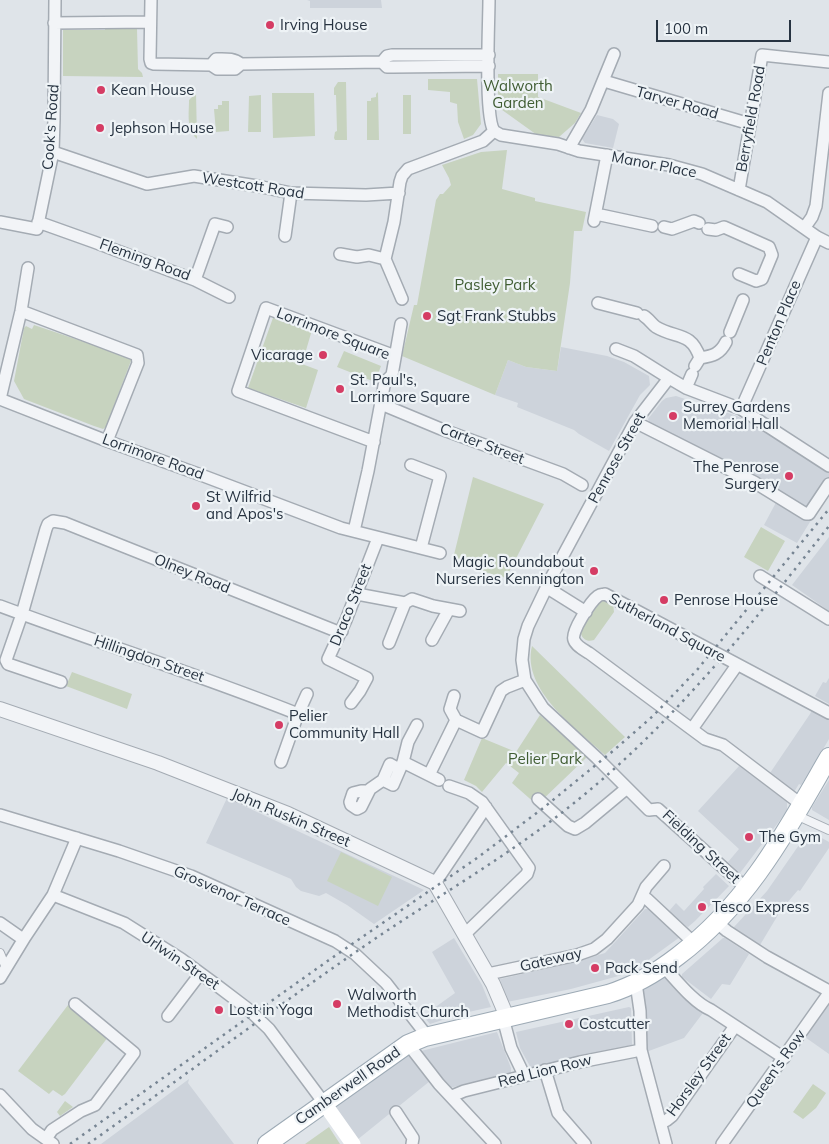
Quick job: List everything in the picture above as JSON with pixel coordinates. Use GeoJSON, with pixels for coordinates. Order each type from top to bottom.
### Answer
{"type":"FeatureCollection","features":[{"type":"Feature","properties":{"kind":"main road","name":"Camberwell Road"},"geometry":{"type":"LineString","coordinates":[[267,1144],[408,1044],[426,1037],[608,994],[636,983],[664,967],[695,942],[747,889],[799,810],[829,757]]}},
{"type":"Feature","properties":{"kind":"main road"},"geometry":{"type":"LineString","coordinates":[[324,1103],[353,1144]]}},
{"type":"Feature","properties":{"kind":"street","name":"Cook's Road"},"geometry":{"type":"LineString","coordinates":[[38,226],[53,152],[55,0]]}},
{"type":"Feature","properties":{"kind":"street"},"geometry":{"type":"LineString","coordinates":[[151,0],[150,59],[152,63],[211,64],[216,59],[235,59],[241,64],[382,62],[387,67],[392,67],[489,61]]}},
{"type":"Feature","properties":{"kind":"street"},"geometry":{"type":"LineString","coordinates":[[402,299],[385,259],[402,176],[408,169],[484,141],[494,131],[491,124],[489,0]]}},
{"type":"Feature","properties":{"kind":"street"},"geometry":{"type":"LineString","coordinates":[[54,23],[150,22]]}},
{"type":"Feature","properties":{"kind":"street"},"geometry":{"type":"LineString","coordinates":[[569,148],[591,110],[614,54]]}},
{"type":"Feature","properties":{"kind":"street","name":"Berryfield Road"},"geometry":{"type":"LineString","coordinates":[[739,190],[762,55],[829,62]]}},
{"type":"Feature","properties":{"kind":"street","name":"Tarver Road"},"geometry":{"type":"LineString","coordinates":[[604,81],[750,124]]}},
{"type":"Feature","properties":{"kind":"street"},"geometry":{"type":"LineString","coordinates":[[805,227],[812,217],[816,206],[829,93]]}},
{"type":"Feature","properties":{"kind":"street","name":"Manor Place"},"geometry":{"type":"LineString","coordinates":[[494,131],[502,135],[679,167],[702,174],[767,202],[829,242]]}},
{"type":"Feature","properties":{"kind":"street","name":"Westcott Road"},"geometry":{"type":"LineString","coordinates":[[53,152],[147,184],[194,176],[291,193],[366,195],[399,193]]}},
{"type":"Feature","properties":{"kind":"street"},"geometry":{"type":"LineString","coordinates":[[607,155],[595,218],[652,226]]}},
{"type":"Feature","properties":{"kind":"street"},"geometry":{"type":"LineString","coordinates":[[284,236],[291,193]]}},
{"type":"Feature","properties":{"kind":"street"},"geometry":{"type":"LineString","coordinates":[[664,227],[672,229],[694,220],[716,230],[724,227],[769,247],[772,255],[762,279],[756,281],[739,274]]}},
{"type":"Feature","properties":{"kind":"street","name":"Fleming Road"},"geometry":{"type":"LineString","coordinates":[[0,222],[38,226],[94,242],[195,280],[210,222],[228,227]]}},
{"type":"Feature","properties":{"kind":"street","name":"Penton Place"},"geometry":{"type":"LineString","coordinates":[[741,409],[817,236]]}},
{"type":"Feature","properties":{"kind":"street"},"geometry":{"type":"LineString","coordinates":[[340,254],[357,257],[369,255],[385,259]]}},
{"type":"Feature","properties":{"kind":"street"},"geometry":{"type":"LineString","coordinates":[[0,399],[21,311],[28,268]]}},
{"type":"Feature","properties":{"kind":"street"},"geometry":{"type":"LineString","coordinates":[[195,280],[229,297]]}},
{"type":"Feature","properties":{"kind":"street"},"geometry":{"type":"LineString","coordinates":[[696,366],[722,350],[743,300]]}},
{"type":"Feature","properties":{"kind":"street"},"geometry":{"type":"LineString","coordinates":[[598,303],[640,314],[651,320],[655,326],[690,340],[698,351],[696,366],[686,388]]}},
{"type":"Feature","properties":{"kind":"street","name":"Lorrimore Square"},"geometry":{"type":"LineString","coordinates":[[354,531],[374,442],[384,386],[385,382],[392,375],[395,356],[266,308],[238,391],[374,442]]}},
{"type":"Feature","properties":{"kind":"street"},"geometry":{"type":"LineString","coordinates":[[21,311],[135,354],[138,358],[138,363],[107,441]]}},
{"type":"Feature","properties":{"kind":"street"},"geometry":{"type":"LineString","coordinates":[[395,356],[401,324]]}},
{"type":"Feature","properties":{"kind":"street"},"geometry":{"type":"LineString","coordinates":[[616,349],[634,356],[686,388],[741,409],[829,466]]}},
{"type":"Feature","properties":{"kind":"street","name":"Penrose Street"},"geometry":{"type":"LineString","coordinates":[[540,599],[635,422],[669,378]]}},
{"type":"Feature","properties":{"kind":"street","name":"Lorrimore Road"},"geometry":{"type":"LineString","coordinates":[[0,399],[107,441],[342,528],[440,553]]}},
{"type":"Feature","properties":{"kind":"street","name":"Carter Street"},"geometry":{"type":"LineString","coordinates":[[381,404],[441,429],[552,470],[582,484]]}},
{"type":"Feature","properties":{"kind":"street"},"geometry":{"type":"LineString","coordinates":[[635,422],[807,515],[829,484]]}},
{"type":"Feature","properties":{"kind":"street"},"geometry":{"type":"LineString","coordinates":[[411,465],[440,476],[421,548]]}},
{"type":"Feature","properties":{"kind":"street","name":"Olney Road"},"geometry":{"type":"LineString","coordinates":[[22,614],[46,530],[53,521],[65,523],[336,631],[342,631]]}},
{"type":"Feature","properties":{"kind":"street","name":"Draco Street"},"geometry":{"type":"LineString","coordinates":[[351,703],[367,678],[328,659],[342,631],[378,538]]}},
{"type":"Feature","properties":{"kind":"street"},"geometry":{"type":"LineString","coordinates":[[760,576],[829,619]]}},
{"type":"Feature","properties":{"kind":"street","name":"Sutherland Square"},"geometry":{"type":"LineString","coordinates":[[546,587],[586,612]]}},
{"type":"Feature","properties":{"kind":"street"},"geometry":{"type":"LineString","coordinates":[[357,594],[404,603],[412,599],[455,610],[432,640]]}},
{"type":"Feature","properties":{"kind":"street","name":"Sutherland Square"},"geometry":{"type":"LineString","coordinates":[[692,729],[737,665],[608,595],[603,594],[598,597],[586,612],[573,635],[576,644],[707,740],[720,743],[799,810]]}},
{"type":"Feature","properties":{"kind":"street","name":"Fielding Street"},"geometry":{"type":"LineString","coordinates":[[540,599],[524,639],[522,660],[525,680],[532,693],[548,713],[649,810],[658,808],[747,889]]}},
{"type":"Feature","properties":{"kind":"street"},"geometry":{"type":"LineString","coordinates":[[389,643],[404,603]]}},
{"type":"Feature","properties":{"kind":"street","name":"Hillingdon Street"},"geometry":{"type":"LineString","coordinates":[[0,606],[223,684],[298,714]]}},
{"type":"Feature","properties":{"kind":"street"},"geometry":{"type":"LineString","coordinates":[[22,614],[6,660],[8,664],[61,682]]}},
{"type":"Feature","properties":{"kind":"street"},"geometry":{"type":"LineString","coordinates":[[737,665],[829,713]]}},
{"type":"Feature","properties":{"kind":"street"},"geometry":{"type":"LineString","coordinates":[[454,696],[450,709],[456,720],[482,732],[501,691],[525,680]]}},
{"type":"Feature","properties":{"kind":"street"},"geometry":{"type":"LineString","coordinates":[[281,762],[298,714],[308,694]]}},
{"type":"Feature","properties":{"kind":"street","name":"John Ruskin Street"},"geometry":{"type":"LineString","coordinates":[[0,709],[158,763],[288,814],[435,883]]}},
{"type":"Feature","properties":{"kind":"street"},"geometry":{"type":"LineString","coordinates":[[439,780],[456,720]]}},
{"type":"Feature","properties":{"kind":"street"},"geometry":{"type":"LineString","coordinates":[[369,791],[383,780],[393,785],[408,742],[417,725]]}},
{"type":"Feature","properties":{"kind":"street"},"geometry":{"type":"LineString","coordinates":[[401,766],[439,780],[476,797],[486,807],[526,864],[528,872],[465,934]]}},
{"type":"Feature","properties":{"kind":"street"},"geometry":{"type":"LineString","coordinates":[[538,799],[568,826],[575,829],[582,826],[627,788]]}},
{"type":"Feature","properties":{"kind":"street"},"geometry":{"type":"LineString","coordinates":[[486,807],[435,883],[488,974],[505,1018],[512,1048],[524,1076]]}},
{"type":"Feature","properties":{"kind":"street"},"geometry":{"type":"LineString","coordinates":[[799,810],[829,830]]}},
{"type":"Feature","properties":{"kind":"street","name":"Grosvenor Terrace"},"geometry":{"type":"LineString","coordinates":[[0,815],[77,838],[191,876],[335,941],[356,954],[386,983],[426,1037]]}},
{"type":"Feature","properties":{"kind":"street"},"geometry":{"type":"LineString","coordinates":[[0,978],[53,895],[77,838]]}},
{"type":"Feature","properties":{"kind":"street","name":"Gateway"},"geometry":{"type":"LineString","coordinates":[[488,974],[577,955],[594,949],[638,905],[646,887],[664,866]]}},
{"type":"Feature","properties":{"kind":"street","name":"Urlwin Street"},"geometry":{"type":"LineString","coordinates":[[53,895],[124,923],[200,974],[258,1018],[281,1045],[324,1103]]}},
{"type":"Feature","properties":{"kind":"street"},"geometry":{"type":"LineString","coordinates":[[647,899],[695,942]]}},
{"type":"Feature","properties":{"kind":"street"},"geometry":{"type":"LineString","coordinates":[[716,922],[767,956],[829,992]]}},
{"type":"Feature","properties":{"kind":"street"},"geometry":{"type":"LineString","coordinates":[[0,923],[20,937],[25,937]]}},
{"type":"Feature","properties":{"kind":"street"},"geometry":{"type":"LineString","coordinates":[[0,953],[6,968]]}},
{"type":"Feature","properties":{"kind":"street"},"geometry":{"type":"LineString","coordinates":[[664,967],[693,998],[784,1058]]}},
{"type":"Feature","properties":{"kind":"street"},"geometry":{"type":"LineString","coordinates":[[168,1016],[200,974]]}},
{"type":"Feature","properties":{"kind":"street"},"geometry":{"type":"LineString","coordinates":[[636,983],[640,1011],[640,1050],[666,1144]]}},
{"type":"Feature","properties":{"kind":"street","name":"Queen's Row"},"geometry":{"type":"LineString","coordinates":[[722,1144],[829,992]]}},
{"type":"Feature","properties":{"kind":"street"},"geometry":{"type":"LineString","coordinates":[[0,1095],[32,1129],[49,1142],[52,1130],[94,1105],[134,1053],[76,1004]]}},
{"type":"Feature","properties":{"kind":"street","name":"Horsley Street"},"geometry":{"type":"LineString","coordinates":[[660,1123],[672,1116],[735,1026]]}},
{"type":"Feature","properties":{"kind":"street"},"geometry":{"type":"LineString","coordinates":[[408,1044],[439,1084],[495,1144]]}},
{"type":"Feature","properties":{"kind":"street","name":"Red Lion Row"},"geometry":{"type":"LineString","coordinates":[[452,1096],[464,1091],[545,1070],[640,1050]]}},
{"type":"Feature","properties":{"kind":"street"},"geometry":{"type":"LineString","coordinates":[[545,1070],[558,1113],[585,1144]]}},
{"type":"Feature","properties":{"kind":"street"},"geometry":{"type":"LineString","coordinates":[[396,1112],[414,1138],[412,1144]]}},
{"type":"Feature","properties":{"kind":"shaded area"},"geometry":{"type":"Polygon","coordinates":[[[307,0],[381,0],[382,8],[310,8],[310,1],[307,0]]]}},
{"type":"Feature","properties":{"kind":"shaded area"},"geometry":{"type":"Polygon","coordinates":[[[597,115],[613,119],[619,124],[613,148],[585,143],[582,139],[597,115]]]}},
{"type":"Feature","properties":{"kind":"shaded area"},"geometry":{"type":"Polygon","coordinates":[[[561,347],[607,356],[624,362],[649,376],[650,385],[640,395],[609,451],[574,430],[517,407],[518,403],[495,395],[508,360],[526,367],[557,371],[561,347]]]}},
{"type":"Feature","properties":{"kind":"shaded area"},"geometry":{"type":"Polygon","coordinates":[[[676,396],[737,416],[753,425],[754,423],[829,473],[829,491],[797,543],[764,525],[781,493],[731,460],[728,463],[649,422],[648,419],[662,401],[676,396]]]}},
{"type":"Feature","properties":{"kind":"shaded area"},"geometry":{"type":"Polygon","coordinates":[[[829,537],[829,611],[792,585],[829,537]]]}},
{"type":"Feature","properties":{"kind":"shaded area"},"geometry":{"type":"Polygon","coordinates":[[[829,678],[829,704],[815,696],[823,682],[826,683],[829,678]]]}},
{"type":"Feature","properties":{"kind":"shaded area"},"geometry":{"type":"Polygon","coordinates":[[[816,702],[829,710],[829,739],[810,772],[794,792],[770,773],[816,702]]]}},
{"type":"Feature","properties":{"kind":"shaded area"},"geometry":{"type":"Polygon","coordinates":[[[740,765],[787,802],[787,811],[740,873],[728,862],[739,849],[698,811],[740,765]]]}},
{"type":"Feature","properties":{"kind":"shaded area"},"geometry":{"type":"Polygon","coordinates":[[[829,780],[829,820],[812,810],[812,807],[829,780]]]}},
{"type":"Feature","properties":{"kind":"shaded area"},"geometry":{"type":"Polygon","coordinates":[[[227,798],[424,890],[374,924],[326,893],[319,896],[301,891],[291,879],[206,843],[227,798]]]}},
{"type":"Feature","properties":{"kind":"shaded area"},"geometry":{"type":"Polygon","coordinates":[[[808,832],[829,842],[829,848],[800,891],[798,890],[781,910],[760,945],[734,930],[734,927],[767,891],[808,832]]]}},
{"type":"Feature","properties":{"kind":"shaded area"},"geometry":{"type":"Polygon","coordinates":[[[716,874],[729,886],[695,921],[688,927],[686,926],[669,911],[676,903],[684,911],[716,874]]]}},
{"type":"Feature","properties":{"kind":"shaded area"},"geometry":{"type":"Polygon","coordinates":[[[645,909],[649,909],[680,937],[647,961],[622,975],[571,989],[507,1002],[500,979],[576,962],[605,953],[645,909]]]}},
{"type":"Feature","properties":{"kind":"shaded area"},"geometry":{"type":"Polygon","coordinates":[[[454,938],[482,985],[491,1007],[430,1024],[423,1016],[455,993],[432,952],[454,938]]]}},
{"type":"Feature","properties":{"kind":"shaded area"},"geometry":{"type":"Polygon","coordinates":[[[723,938],[749,954],[730,985],[722,984],[711,999],[682,977],[682,974],[723,938]]]}},
{"type":"Feature","properties":{"kind":"shaded area"},"geometry":{"type":"Polygon","coordinates":[[[667,975],[706,1009],[684,1038],[646,1052],[642,998],[644,990],[667,975]]]}},
{"type":"Feature","properties":{"kind":"shaded area"},"geometry":{"type":"Polygon","coordinates":[[[829,998],[829,1054],[802,1035],[829,998]]]}},
{"type":"Feature","properties":{"kind":"shaded area"},"geometry":{"type":"Polygon","coordinates":[[[631,1008],[632,1045],[531,1068],[520,1048],[516,1032],[631,1008]]]}},
{"type":"Feature","properties":{"kind":"shaded area"},"geometry":{"type":"Polygon","coordinates":[[[497,1032],[511,1068],[511,1072],[508,1074],[449,1088],[420,1053],[421,1051],[497,1032]]]}},
{"type":"Feature","properties":{"kind":"shaded area"},"geometry":{"type":"Polygon","coordinates":[[[409,1054],[430,1081],[357,1140],[336,1110],[335,1103],[403,1055],[409,1054]]]}},
{"type":"Feature","properties":{"kind":"shaded area"},"geometry":{"type":"Polygon","coordinates":[[[189,1079],[188,1083],[234,1144],[101,1144],[189,1079]]]}},
{"type":"Feature","properties":{"kind":"green space"},"geometry":{"type":"Polygon","coordinates":[[[105,28],[137,29],[138,69],[143,77],[63,76],[63,30],[105,30],[105,28]]]}},
{"type":"Feature","properties":{"kind":"green space","name":"Walworth Garden"},"geometry":{"type":"Polygon","coordinates":[[[498,74],[538,74],[538,97],[581,113],[575,123],[559,137],[537,135],[498,107],[498,74]]]}},
{"type":"Feature","properties":{"kind":"green space"},"geometry":{"type":"Polygon","coordinates":[[[428,79],[477,79],[481,124],[473,135],[464,139],[458,122],[457,104],[450,102],[450,92],[428,90],[428,79]]]}},
{"type":"Feature","properties":{"kind":"green space"},"geometry":{"type":"Polygon","coordinates":[[[338,82],[346,82],[347,140],[335,140],[334,138],[337,131],[336,95],[334,95],[334,88],[338,82]]]}},
{"type":"Feature","properties":{"kind":"green space"},"geometry":{"type":"Polygon","coordinates":[[[378,92],[379,140],[367,140],[367,101],[371,101],[371,98],[376,97],[378,92]]]}},
{"type":"Feature","properties":{"kind":"green space"},"geometry":{"type":"Polygon","coordinates":[[[196,93],[197,139],[191,131],[189,116],[189,100],[196,93]]]}},
{"type":"Feature","properties":{"kind":"green space"},"geometry":{"type":"Polygon","coordinates":[[[272,93],[314,93],[315,136],[273,138],[272,93]]]}},
{"type":"Feature","properties":{"kind":"green space"},"geometry":{"type":"Polygon","coordinates":[[[261,95],[261,132],[248,132],[249,96],[261,95]]]}},
{"type":"Feature","properties":{"kind":"green space"},"geometry":{"type":"Polygon","coordinates":[[[403,95],[411,95],[411,134],[403,134],[403,95]]]}},
{"type":"Feature","properties":{"kind":"green space"},"geometry":{"type":"Polygon","coordinates":[[[222,101],[229,101],[229,131],[216,132],[214,109],[218,109],[218,105],[222,105],[222,101]]]}},
{"type":"Feature","properties":{"kind":"green space","name":"Pasley Park"},"geometry":{"type":"Polygon","coordinates":[[[507,150],[502,189],[535,198],[535,201],[586,212],[582,231],[574,231],[570,283],[557,371],[526,367],[508,360],[495,395],[402,356],[414,305],[417,305],[436,200],[451,185],[442,165],[481,152],[507,150]]]}},
{"type":"Feature","properties":{"kind":"green space"},"geometry":{"type":"Polygon","coordinates":[[[274,315],[312,330],[302,364],[318,370],[306,408],[248,388],[274,315]]]}},
{"type":"Feature","properties":{"kind":"green space"},"geometry":{"type":"Polygon","coordinates":[[[34,325],[132,358],[106,427],[103,429],[94,426],[24,399],[14,381],[24,328],[26,326],[32,329],[34,325]]]}},
{"type":"Feature","properties":{"kind":"green space"},"geometry":{"type":"Polygon","coordinates":[[[344,351],[381,366],[375,382],[337,367],[344,351]]]}},
{"type":"Feature","properties":{"kind":"green space"},"geometry":{"type":"Polygon","coordinates":[[[473,477],[544,504],[506,578],[452,563],[473,477]]]}},
{"type":"Feature","properties":{"kind":"green space"},"geometry":{"type":"Polygon","coordinates":[[[761,527],[785,541],[768,571],[744,557],[761,527]]]}},
{"type":"Feature","properties":{"kind":"green space"},"geometry":{"type":"Polygon","coordinates":[[[607,600],[613,604],[614,612],[594,640],[586,640],[581,634],[583,626],[601,601],[607,600]]]}},
{"type":"Feature","properties":{"kind":"green space"},"geometry":{"type":"Polygon","coordinates":[[[532,646],[625,737],[605,755],[567,721],[543,693],[535,678],[531,662],[532,646]]]}},
{"type":"Feature","properties":{"kind":"green space"},"geometry":{"type":"Polygon","coordinates":[[[72,672],[132,694],[127,709],[66,686],[72,672]]]}},
{"type":"Feature","properties":{"kind":"green space","name":"Pelier Park"},"geometry":{"type":"Polygon","coordinates":[[[540,715],[587,757],[537,805],[512,783],[519,773],[506,763],[482,792],[476,786],[464,780],[482,738],[516,752],[540,715]]]}},
{"type":"Feature","properties":{"kind":"green space"},"geometry":{"type":"Polygon","coordinates":[[[341,852],[392,877],[378,906],[327,881],[341,852]]]}},
{"type":"Feature","properties":{"kind":"green space"},"geometry":{"type":"Polygon","coordinates":[[[68,1005],[108,1037],[62,1096],[53,1090],[49,1094],[18,1071],[68,1005]]]}},
{"type":"Feature","properties":{"kind":"green space"},"geometry":{"type":"Polygon","coordinates":[[[813,1084],[826,1093],[816,1108],[803,1119],[793,1112],[813,1084]]]}},
{"type":"Feature","properties":{"kind":"green space"},"geometry":{"type":"Polygon","coordinates":[[[65,1101],[73,1107],[60,1116],[57,1112],[65,1101]]]}},
{"type":"Feature","properties":{"kind":"green space"},"geometry":{"type":"Polygon","coordinates":[[[329,1127],[340,1144],[305,1144],[329,1127]]]}},
{"type":"Feature","properties":{"kind":"railway"},"geometry":{"type":"LineString","coordinates":[[70,1144],[329,960],[477,858],[542,809],[613,751],[653,716],[697,670],[829,509]]}},
{"type":"Feature","properties":{"kind":"railway"},"geometry":{"type":"LineString","coordinates":[[88,1144],[382,934],[507,853],[579,799],[614,769],[680,704],[742,634],[829,526]]}},
{"type":"Feature","properties":{"kind":"place","name":"Irving House"},"geometry":{"type":"Point","coordinates":[270,25]}},
{"type":"Feature","properties":{"kind":"place","name":"Kean House"},"geometry":{"type":"Point","coordinates":[101,90]}},
{"type":"Feature","properties":{"kind":"place","name":"Jephson House"},"geometry":{"type":"Point","coordinates":[100,128]}},
{"type":"Feature","properties":{"kind":"place","name":"Sgt Frank Stubbs"},"geometry":{"type":"Point","coordinates":[427,316]}},
{"type":"Feature","properties":{"kind":"place","name":"Vicarage"},"geometry":{"type":"Point","coordinates":[323,355]}},
{"type":"Feature","properties":{"kind":"place","name":"St. Paul's, Lorrimore Square"},"geometry":{"type":"Point","coordinates":[340,389]}},
{"type":"Feature","properties":{"kind":"place","name":"Surrey Gardens Memorial Hall"},"geometry":{"type":"Point","coordinates":[673,416]}},
{"type":"Feature","properties":{"kind":"place","name":"The Penrose Surgery"},"geometry":{"type":"Point","coordinates":[789,476]}},
{"type":"Feature","properties":{"kind":"place","name":"St Wilfrid and Apos's"},"geometry":{"type":"Point","coordinates":[196,506]}},
{"type":"Feature","properties":{"kind":"place","name":"Magic Roundabout Nurseries Kennington"},"geometry":{"type":"Point","coordinates":[594,571]}},
{"type":"Feature","properties":{"kind":"place","name":"Penrose House"},"geometry":{"type":"Point","coordinates":[664,600]}},
{"type":"Feature","properties":{"kind":"place","name":"Pelier Community Hall"},"geometry":{"type":"Point","coordinates":[279,725]}},
{"type":"Feature","properties":{"kind":"place","name":"The Gym"},"geometry":{"type":"Point","coordinates":[749,837]}},
{"type":"Feature","properties":{"kind":"place","name":"Tesco Express"},"geometry":{"type":"Point","coordinates":[702,907]}},
{"type":"Feature","properties":{"kind":"place","name":"Pack Send"},"geometry":{"type":"Point","coordinates":[595,968]}},
{"type":"Feature","properties":{"kind":"place","name":"Walworth Methodist Church"},"geometry":{"type":"Point","coordinates":[337,1004]}},
{"type":"Feature","properties":{"kind":"place","name":"Lost in Yoga"},"geometry":{"type":"Point","coordinates":[219,1010]}},
{"type":"Feature","properties":{"kind":"place","name":"Costcutter"},"geometry":{"type":"Point","coordinates":[569,1024]}}]}
